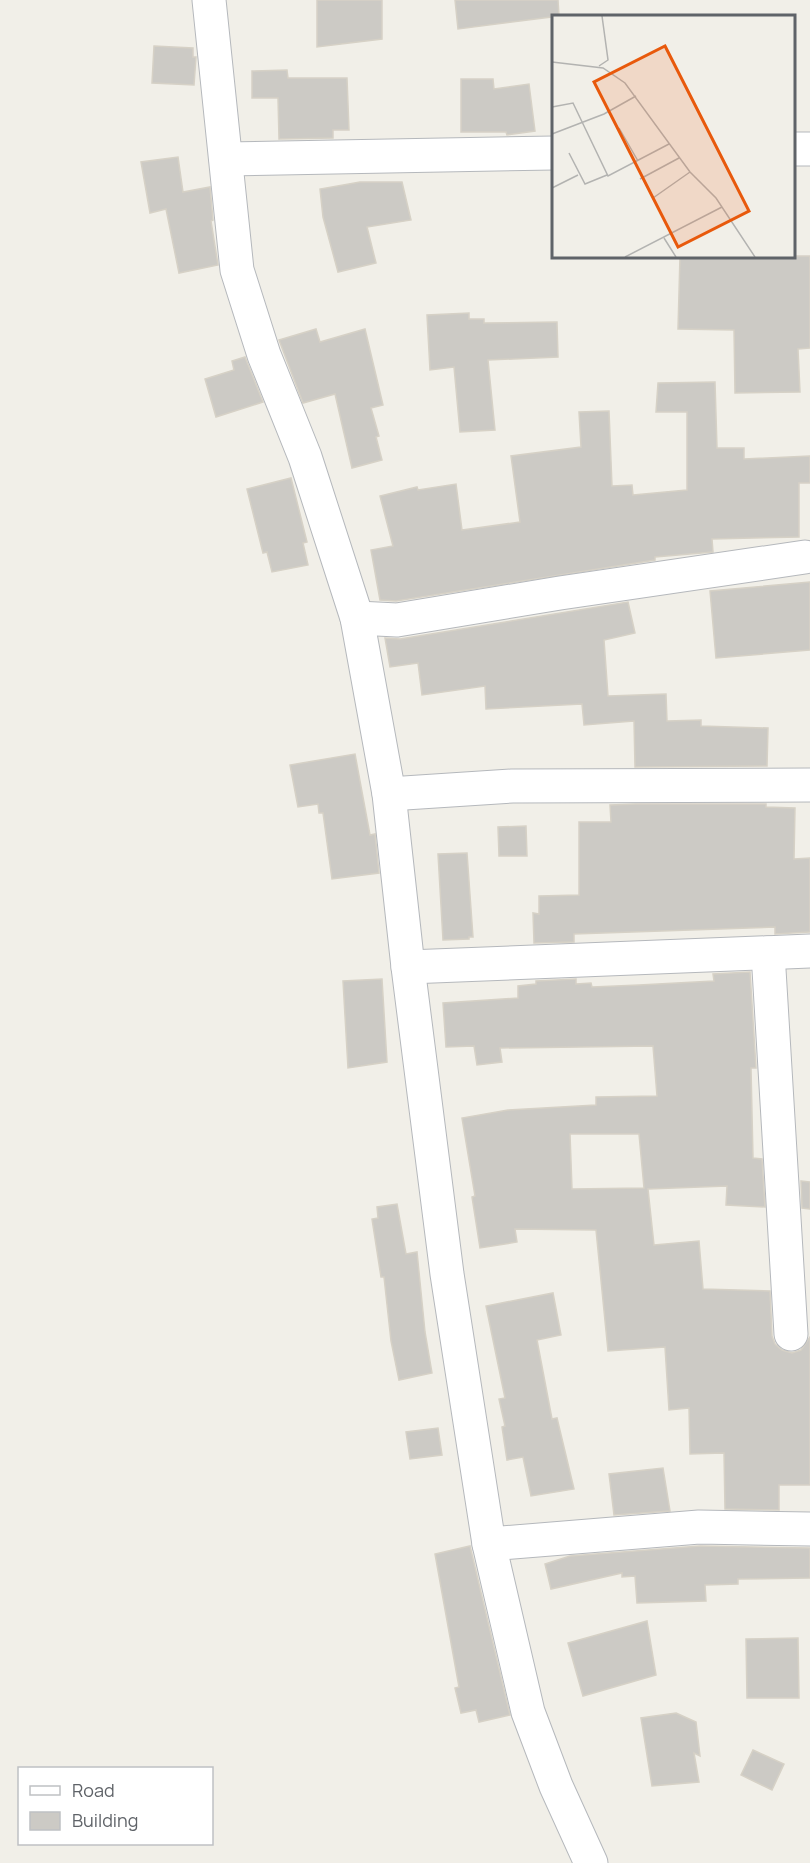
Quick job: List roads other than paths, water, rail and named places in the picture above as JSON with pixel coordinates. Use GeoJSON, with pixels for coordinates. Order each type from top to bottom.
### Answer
{"type":"FeatureCollection","features":[{"type":"Feature","properties":{"kind":"street"},"geometry":{"type":"LineString","coordinates":[[209,0],[237,270],[264,355],[305,457],[357,618],[389,794],[408,967],[447,1274],[489,1544],[528,1712],[556,1786],[591,1863]]}},
{"type":"Feature","properties":{"kind":"street"},"geometry":{"type":"LineString","coordinates":[[226,159],[552,153]]}},
{"type":"Feature","properties":{"kind":"street"},"geometry":{"type":"LineString","coordinates":[[357,618],[397,620],[572,591],[805,557]]}},
{"type":"Feature","properties":{"kind":"street"},"geometry":{"type":"LineString","coordinates":[[389,794],[512,786],[810,785]]}},
{"type":"Feature","properties":{"kind":"street"},"geometry":{"type":"LineString","coordinates":[[408,967],[810,951]]}},
{"type":"Feature","properties":{"kind":"street"},"geometry":{"type":"LineString","coordinates":[[768,953],[791,1334]]}},
{"type":"Feature","properties":{"kind":"street"},"geometry":{"type":"LineString","coordinates":[[489,1544],[699,1527],[810,1529]]}}]}
